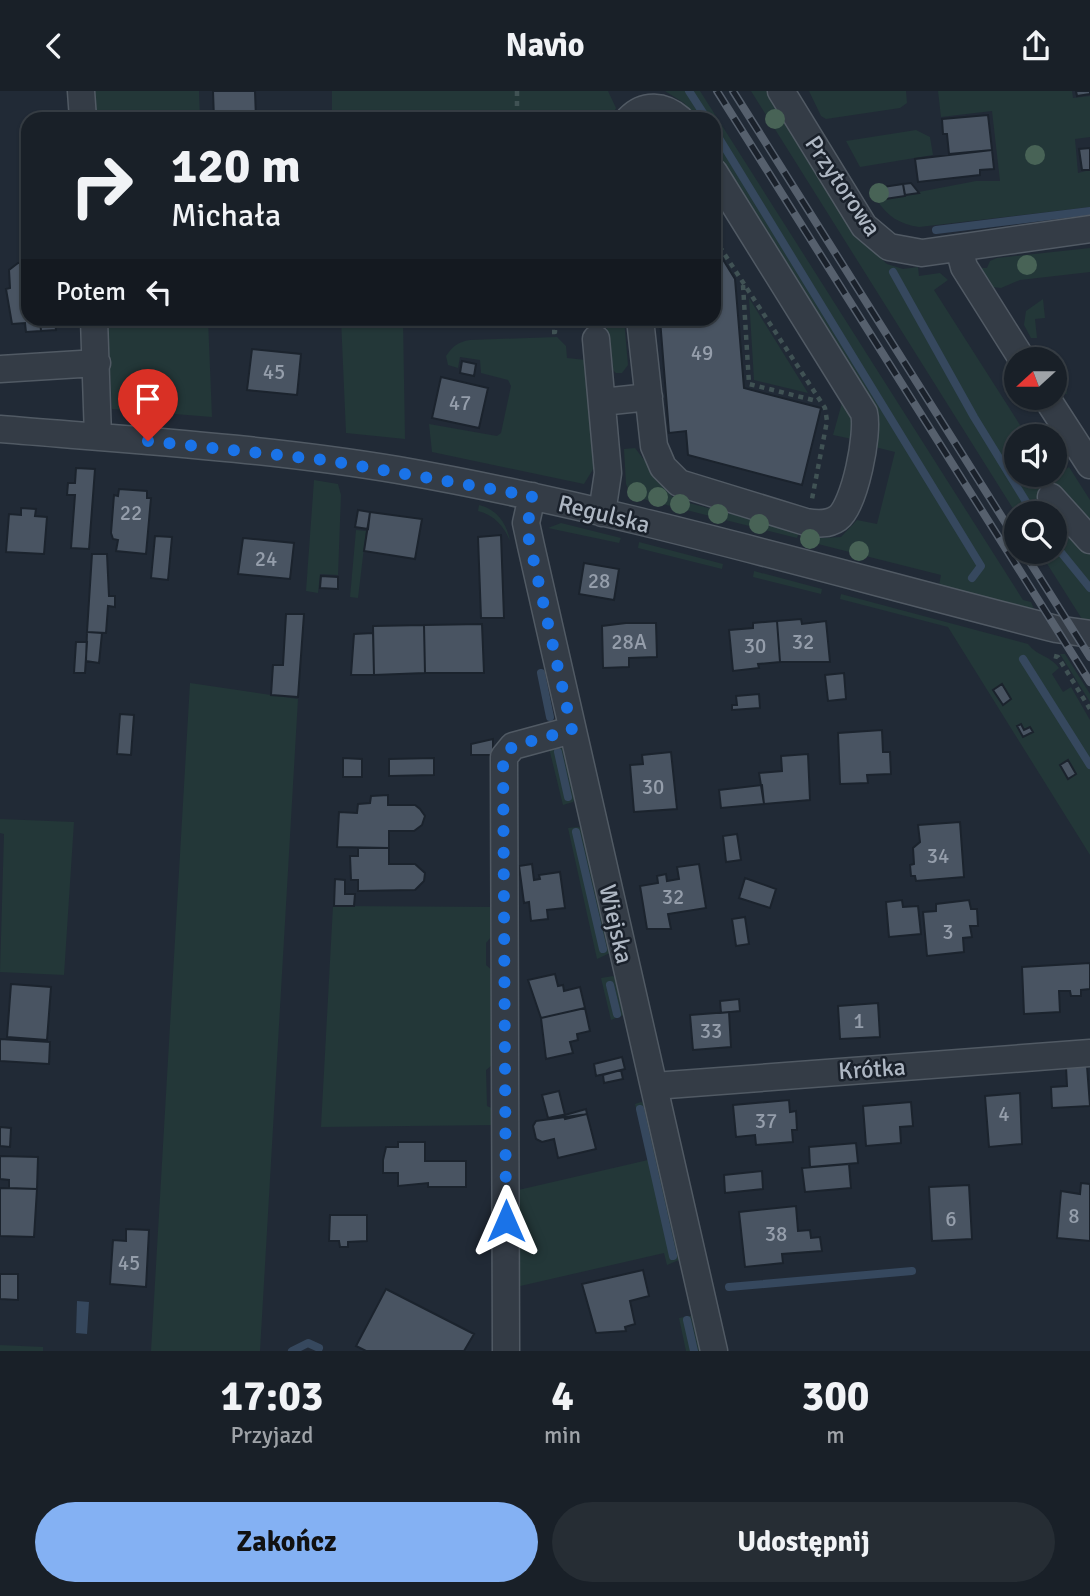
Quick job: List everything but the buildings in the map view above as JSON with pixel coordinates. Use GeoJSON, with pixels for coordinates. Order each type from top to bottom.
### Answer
{"type":"FeatureCollection","features":[{"type":"Feature","properties":{"kind":"street"},"geometry":{"type":"LineString","coordinates":[[81,91],[82,112]]}},
{"type":"Feature","properties":{"kind":"street","name":"Przytorowa"},"geometry":{"type":"LineString","coordinates":[[781,91],[873,236],[889,247],[909,253],[1090,229]]}},
{"type":"Feature","properties":{"kind":"street"},"geometry":{"type":"LineString","coordinates":[[637,112],[654,107],[670,112]]}},
{"type":"Feature","properties":{"kind":"street"},"geometry":{"type":"LineString","coordinates":[[641,326],[656,453],[668,474],[679,484],[812,523],[830,522],[846,509],[866,438],[864,413],[721,183]]}},
{"type":"Feature","properties":{"kind":"street"},"geometry":{"type":"LineString","coordinates":[[959,248],[964,267],[1014,347]]}},
{"type":"Feature","properties":{"kind":"street"},"geometry":{"type":"LineString","coordinates":[[94,326],[98,437]]}},
{"type":"Feature","properties":{"kind":"street"},"geometry":{"type":"LineString","coordinates":[[596,339],[608,473],[601,513]]}},
{"type":"Feature","properties":{"kind":"street"},"geometry":{"type":"LineString","coordinates":[[0,369],[97,363]]}},
{"type":"Feature","properties":{"kind":"street"},"geometry":{"type":"LineString","coordinates":[[602,402],[649,397]]}},
{"type":"Feature","properties":{"kind":"street"},"geometry":{"type":"LineString","coordinates":[[1055,410],[1089,462]]}},
{"type":"Feature","properties":{"kind":"street","name":"Regulska"},"geometry":{"type":"LineString","coordinates":[[0,429],[325,460],[532,496],[1082,634]]}},
{"type":"Feature","properties":{"kind":"street","name":"Wiejska"},"geometry":{"type":"LineString","coordinates":[[532,496],[527,531],[713,1351]]}},
{"type":"Feature","properties":{"kind":"street"},"geometry":{"type":"LineString","coordinates":[[1051,497],[1090,540]]}},
{"type":"Feature","properties":{"kind":"street"},"geometry":{"type":"LineString","coordinates":[[506,1351],[503,757],[513,746],[572,730]]}},
{"type":"Feature","properties":{"kind":"street","name":"Krótka"},"geometry":{"type":"LineString","coordinates":[[654,1086],[1090,1053]]}},
{"type":"Feature","properties":{"kind":"path"},"geometry":{"type":"LineString","coordinates":[[517,91],[517,112]]}},
{"type":"Feature","properties":{"kind":"path"},"geometry":{"type":"LineString","coordinates":[[721,248],[825,408],[827,421],[814,479],[816,486],[809,510]]}},
{"type":"Feature","properties":{"kind":"path"},"geometry":{"type":"LineString","coordinates":[[743,283],[749,384],[818,401]]}},
{"type":"Feature","properties":{"kind":"path"},"geometry":{"type":"LineString","coordinates":[[552,332],[555,332],[555,326]]}},
{"type":"Feature","properties":{"kind":"path"},"geometry":{"type":"LineString","coordinates":[[1049,654],[1058,657],[1090,709]]}},
{"type":"Feature","properties":{"kind":"green space"},"geometry":{"type":"Polygon","coordinates":[[[94,91],[199,91],[200,112],[96,112],[94,91]]]}},
{"type":"Feature","properties":{"kind":"green space"},"geometry":{"type":"Polygon","coordinates":[[[332,91],[608,91],[616,108],[614,112],[332,112],[332,91]]]}},
{"type":"Feature","properties":{"kind":"green space"},"geometry":{"type":"Polygon","coordinates":[[[665,91],[700,91],[713,112],[690,112],[684,103],[665,91]]]}},
{"type":"Feature","properties":{"kind":"green space"},"geometry":{"type":"Polygon","coordinates":[[[751,91],[768,91],[853,233],[887,264],[903,269],[918,267],[919,276],[940,273],[948,280],[934,290],[1004,400],[1004,410],[1010,410],[1019,424],[1004,424],[1004,487],[1067,487],[1069,467],[1090,500],[1090,621],[1082,619],[1047,564],[1067,564],[1067,501],[1008,501],[751,91]]]}},
{"type":"Feature","properties":{"kind":"green space"},"geometry":{"type":"Polygon","coordinates":[[[809,91],[906,91],[907,103],[900,108],[826,119],[821,116],[809,91]]]}},
{"type":"Feature","properties":{"kind":"green space"},"geometry":{"type":"Polygon","coordinates":[[[938,91],[1072,91],[1073,98],[1090,96],[1090,137],[1075,139],[1078,173],[1090,170],[1090,207],[919,227],[905,224],[889,215],[877,200],[976,181],[1000,181],[992,111],[941,117],[938,91]]]}},
{"type":"Feature","properties":{"kind":"green space"},"geometry":{"type":"Polygon","coordinates":[[[721,124],[1023,600],[1031,602],[1034,609],[939,586],[941,575],[806,541],[808,534],[824,538],[841,537],[857,520],[877,524],[895,452],[875,447],[879,418],[872,401],[721,161],[721,124]]]}},
{"type":"Feature","properties":{"kind":"green space"},"geometry":{"type":"Polygon","coordinates":[[[916,130],[930,137],[933,155],[860,167],[846,141],[916,130]]]}},
{"type":"Feature","properties":{"kind":"green space"},"geometry":{"type":"Polygon","coordinates":[[[1090,248],[1090,272],[1020,280],[1001,288],[992,287],[978,268],[987,268],[990,261],[997,258],[1090,248]]]}},
{"type":"Feature","properties":{"kind":"green space"},"geometry":{"type":"Polygon","coordinates":[[[749,298],[808,393],[754,380],[749,298]]]}},
{"type":"Feature","properties":{"kind":"green space"},"geometry":{"type":"Polygon","coordinates":[[[1043,299],[1045,318],[1035,319],[1037,338],[1031,338],[1024,325],[1026,311],[1043,299]]]}},
{"type":"Feature","properties":{"kind":"green space"},"geometry":{"type":"Polygon","coordinates":[[[107,326],[208,326],[212,417],[112,409],[107,326]]]}},
{"type":"Feature","properties":{"kind":"green space"},"geometry":{"type":"Polygon","coordinates":[[[341,326],[403,326],[405,439],[346,433],[341,326]]]}},
{"type":"Feature","properties":{"kind":"green space"},"geometry":{"type":"Polygon","coordinates":[[[592,326],[625,326],[628,365],[622,373],[616,373],[609,366],[607,328],[593,329],[592,326]]]}},
{"type":"Feature","properties":{"kind":"green space"},"geometry":{"type":"Polygon","coordinates":[[[557,337],[566,346],[567,358],[586,360],[595,466],[584,484],[432,452],[429,424],[497,436],[501,433],[511,386],[508,380],[481,373],[480,360],[460,357],[458,368],[448,365],[446,356],[454,347],[470,340],[557,337]]]}},
{"type":"Feature","properties":{"kind":"green space"},"geometry":{"type":"Polygon","coordinates":[[[843,399],[852,418],[852,439],[833,435],[843,399]]]}},
{"type":"Feature","properties":{"kind":"green space"},"geometry":{"type":"Polygon","coordinates":[[[635,448],[674,499],[799,532],[797,538],[631,496],[626,484],[624,449],[635,448]]]}},
{"type":"Feature","properties":{"kind":"green space"},"geometry":{"type":"Polygon","coordinates":[[[314,480],[338,484],[341,495],[338,575],[320,574],[318,593],[306,591],[314,480]]]}},
{"type":"Feature","properties":{"kind":"green space"},"geometry":{"type":"Polygon","coordinates":[[[479,505],[500,518],[510,541],[498,522],[478,511],[479,505]]]}},
{"type":"Feature","properties":{"kind":"green space"},"geometry":{"type":"Polygon","coordinates":[[[561,523],[621,538],[619,543],[548,528],[561,523]]]}},
{"type":"Feature","properties":{"kind":"green space"},"geometry":{"type":"Polygon","coordinates":[[[356,530],[366,531],[358,598],[350,597],[356,530]]]}},
{"type":"Feature","properties":{"kind":"green space"},"geometry":{"type":"Polygon","coordinates":[[[639,542],[723,564],[722,569],[638,548],[639,542]]]}},
{"type":"Feature","properties":{"kind":"green space"},"geometry":{"type":"Polygon","coordinates":[[[754,571],[822,589],[821,594],[753,577],[754,571]]]}},
{"type":"Feature","properties":{"kind":"green space"},"geometry":{"type":"Polygon","coordinates":[[[841,594],[1028,644],[1056,664],[1059,668],[1052,674],[1063,692],[1071,687],[1090,720],[1090,855],[948,627],[840,599],[841,594]]]}},
{"type":"Feature","properties":{"kind":"green space"},"geometry":{"type":"Polygon","coordinates":[[[1060,654],[1065,654],[1090,694],[1090,702],[1060,654]]]}},
{"type":"Feature","properties":{"kind":"green space"},"geometry":{"type":"Polygon","coordinates":[[[190,683],[298,699],[260,1351],[151,1351],[190,683]]]}},
{"type":"Feature","properties":{"kind":"green space"},"geometry":{"type":"Polygon","coordinates":[[[548,744],[558,744],[566,750],[576,797],[573,802],[563,805],[548,744]]]}},
{"type":"Feature","properties":{"kind":"green space"},"geometry":{"type":"Polygon","coordinates":[[[0,819],[74,822],[64,975],[0,972],[4,834],[0,833],[0,819]]]}},
{"type":"Feature","properties":{"kind":"green space"},"geometry":{"type":"Polygon","coordinates":[[[568,828],[584,829],[612,952],[597,959],[568,828]]]}},
{"type":"Feature","properties":{"kind":"green space"},"geometry":{"type":"Polygon","coordinates":[[[333,906],[495,907],[495,932],[486,943],[486,965],[495,973],[496,1062],[486,1070],[487,1106],[498,1111],[498,1125],[321,1127],[333,906]]]}},
{"type":"Feature","properties":{"kind":"green space"},"geometry":{"type":"Polygon","coordinates":[[[601,978],[617,978],[626,1014],[611,1020],[601,978]]]}},
{"type":"Feature","properties":{"kind":"green space"},"geometry":{"type":"Polygon","coordinates":[[[635,1104],[646,1104],[681,1259],[667,1265],[664,1253],[516,1287],[514,1191],[648,1160],[635,1104]]]}},
{"type":"Feature","properties":{"kind":"green space"},"geometry":{"type":"Polygon","coordinates":[[[695,1315],[703,1351],[686,1351],[679,1318],[695,1315]]]}},
{"type":"Feature","properties":{"kind":"green space"},"geometry":{"type":"Polygon","coordinates":[[[0,1345],[43,1347],[43,1351],[0,1351],[0,1345]]]}},
{"type":"Feature","properties":{"kind":"water"},"geometry":{"type":"Polygon","coordinates":[[[77,1301],[89,1302],[87,1334],[76,1333],[77,1301]]]}},
{"type":"Feature","properties":{"kind":"waterway"},"geometry":{"type":"LineString","coordinates":[[689,91],[702,112]]}},
{"type":"Feature","properties":{"kind":"waterway"},"geometry":{"type":"LineString","coordinates":[[721,141],[981,566],[972,578]]}},
{"type":"Feature","properties":{"kind":"waterway"},"geometry":{"type":"LineString","coordinates":[[936,230],[1090,211]]}},
{"type":"Feature","properties":{"kind":"waterway"},"geometry":{"type":"LineString","coordinates":[[893,272],[974,417],[1026,501]]}},
{"type":"Feature","properties":{"kind":"waterway"},"geometry":{"type":"LineString","coordinates":[[1067,560],[1090,588]]}},
{"type":"Feature","properties":{"kind":"waterway"},"geometry":{"type":"LineString","coordinates":[[1023,659],[1090,765]]}},
{"type":"Feature","properties":{"kind":"waterway"},"geometry":{"type":"LineString","coordinates":[[541,673],[550,717]]}},
{"type":"Feature","properties":{"kind":"waterway"},"geometry":{"type":"LineString","coordinates":[[558,752],[568,797]]}},
{"type":"Feature","properties":{"kind":"waterway"},"geometry":{"type":"LineString","coordinates":[[576,832],[603,949]]}},
{"type":"Feature","properties":{"kind":"waterway"},"geometry":{"type":"LineString","coordinates":[[610,985],[617,1014]]}},
{"type":"Feature","properties":{"kind":"waterway"},"geometry":{"type":"LineString","coordinates":[[640,1109],[673,1256]]}},
{"type":"Feature","properties":{"kind":"waterway"},"geometry":{"type":"LineString","coordinates":[[729,1287],[912,1271]]}},
{"type":"Feature","properties":{"kind":"waterway"},"geometry":{"type":"LineString","coordinates":[[687,1320],[694,1351]]}},
{"type":"Feature","properties":{"kind":"waterway"},"geometry":{"type":"LineString","coordinates":[[292,1351],[308,1343],[319,1348]]}},
{"type":"Feature","properties":{"kind":"railway"},"geometry":{"type":"LineString","coordinates":[[717,91],[1090,682]]}},
{"type":"Feature","properties":{"kind":"railway"},"geometry":{"type":"LineString","coordinates":[[733,91],[1004,520]]}},
{"type":"Feature","properties":{"kind":"railway"},"geometry":{"type":"LineString","coordinates":[[1031,564],[1090,657]]}},
{"type":"Feature","properties":{"kind":"route"},"geometry":{"type":"LineString","coordinates":[[148,441],[224,447],[397,470],[532,496],[526,523],[527,531],[572,730],[513,746],[506,750],[503,757],[506,1221]]}}]}
